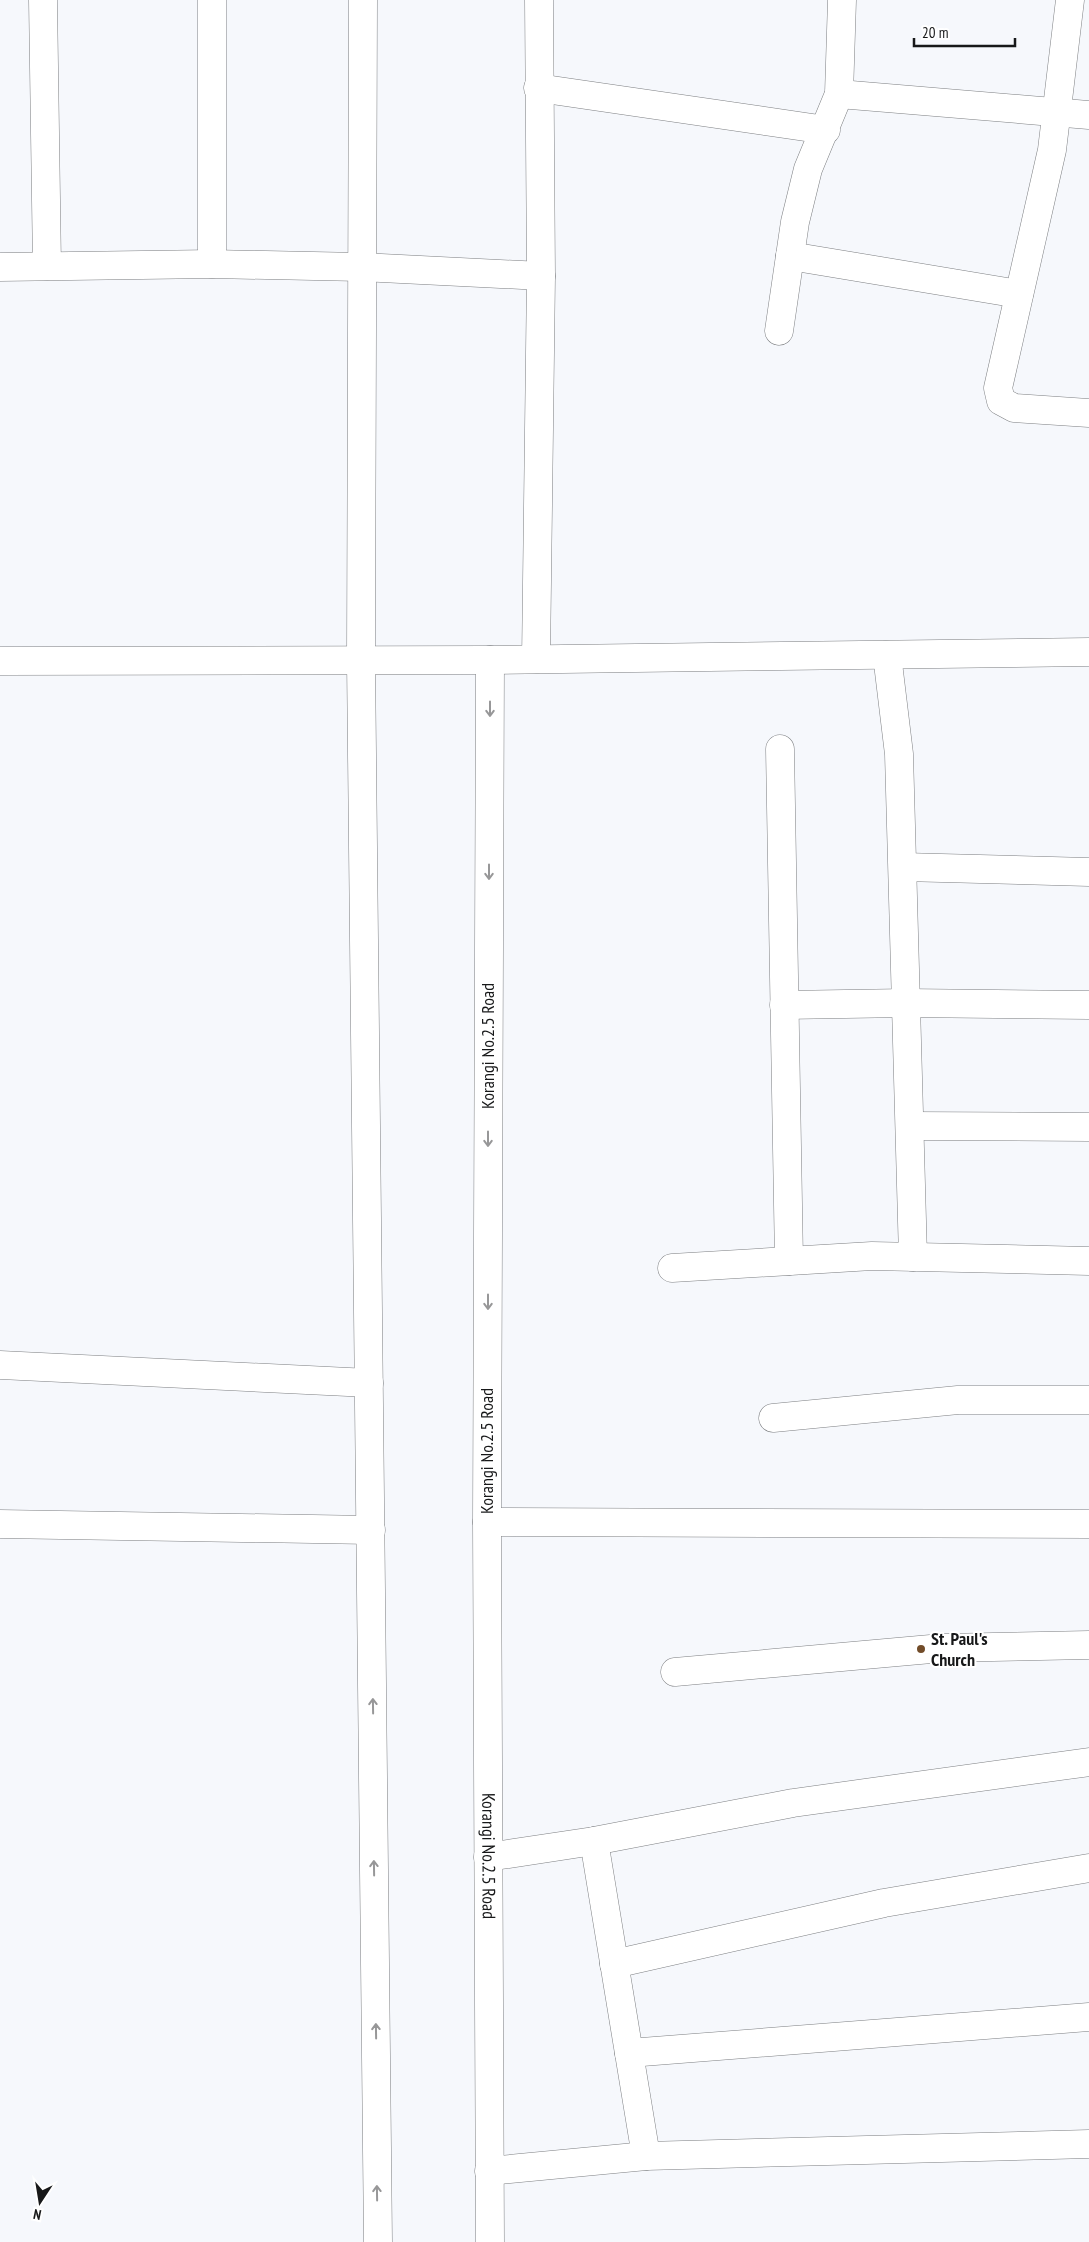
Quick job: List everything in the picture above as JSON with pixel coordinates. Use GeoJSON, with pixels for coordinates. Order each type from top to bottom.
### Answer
{"type":"FeatureCollection","features":[{"type":"Feature","properties":{"kind":"street"},"geometry":{"type":"LineString","coordinates":[[43,0],[47,266]]}},
{"type":"Feature","properties":{"kind":"street"},"geometry":{"type":"LineString","coordinates":[[212,0],[212,264]]}},
{"type":"Feature","properties":{"kind":"street"},"geometry":{"type":"LineString","coordinates":[[363,0],[361,661],[378,2242]]}},
{"type":"Feature","properties":{"kind":"street"},"geometry":{"type":"LineString","coordinates":[[536,659],[541,276],[538,88],[540,0]]}},
{"type":"Feature","properties":{"kind":"street"},"geometry":{"type":"LineString","coordinates":[[779,331],[795,222],[808,169],[826,130],[839,94],[842,0]]}},
{"type":"Feature","properties":{"kind":"street"},"geometry":{"type":"LineString","coordinates":[[1070,0],[1052,150],[998,388],[1001,400],[1014,408],[1089,413]]}},
{"type":"Feature","properties":{"kind":"street"},"geometry":{"type":"LineString","coordinates":[[538,88],[826,130]]}},
{"type":"Feature","properties":{"kind":"street"},"geometry":{"type":"LineString","coordinates":[[839,94],[1089,115]]}},
{"type":"Feature","properties":{"kind":"street"},"geometry":{"type":"LineString","coordinates":[[790,256],[1019,294]]}},
{"type":"Feature","properties":{"kind":"street"},"geometry":{"type":"LineString","coordinates":[[0,267],[212,264],[361,267],[541,276]]}},
{"type":"Feature","properties":{"kind":"street"},"geometry":{"type":"LineString","coordinates":[[0,660],[361,661],[1089,652]]}},
{"type":"Feature","properties":{"kind":"street"},"geometry":{"type":"LineString","coordinates":[[888,654],[899,754],[914,1257]]}},
{"type":"Feature","properties":{"kind":"street","name":"Korangi No.2.5 Road"},"geometry":{"type":"LineString","coordinates":[[490,660],[487,1522],[490,2242]]}},
{"type":"Feature","properties":{"kind":"street"},"geometry":{"type":"LineString","coordinates":[[780,749],[788,1261]]}},
{"type":"Feature","properties":{"kind":"street"},"geometry":{"type":"LineString","coordinates":[[903,868],[1089,872]]}},
{"type":"Feature","properties":{"kind":"street"},"geometry":{"type":"LineString","coordinates":[[784,1005],[906,1003],[1089,1005]]}},
{"type":"Feature","properties":{"kind":"street"},"geometry":{"type":"LineString","coordinates":[[910,1126],[1089,1127]]}},
{"type":"Feature","properties":{"kind":"street"},"geometry":{"type":"LineString","coordinates":[[672,1268],[872,1256],[1089,1261]]}},
{"type":"Feature","properties":{"kind":"street"},"geometry":{"type":"LineString","coordinates":[[0,1365],[369,1383]]}},
{"type":"Feature","properties":{"kind":"street"},"geometry":{"type":"LineString","coordinates":[[773,1418],[958,1400],[1089,1400]]}},
{"type":"Feature","properties":{"kind":"street"},"geometry":{"type":"LineString","coordinates":[[487,1522],[1089,1524]]}},
{"type":"Feature","properties":{"kind":"street"},"geometry":{"type":"LineString","coordinates":[[0,1524],[371,1530]]}},
{"type":"Feature","properties":{"kind":"street"},"geometry":{"type":"LineString","coordinates":[[676,1672],[942,1648],[1089,1646]]}},
{"type":"Feature","properties":{"kind":"street"},"geometry":{"type":"LineString","coordinates":[[488,1857],[594,1841],[793,1803],[1089,1762]]}},
{"type":"Feature","properties":{"kind":"street"},"geometry":{"type":"LineString","coordinates":[[594,1841],[646,2156]]}},
{"type":"Feature","properties":{"kind":"street"},"geometry":{"type":"LineString","coordinates":[[614,1964],[884,1903],[1089,1868]]}},
{"type":"Feature","properties":{"kind":"street"},"geometry":{"type":"LineString","coordinates":[[629,2053],[1089,2017]]}},
{"type":"Feature","properties":{"kind":"street"},"geometry":{"type":"LineString","coordinates":[[490,2171],[646,2156],[1089,2144]]}},
{"type":"Feature","properties":{"kind":"place","name":"St. Paul's Church"},"geometry":{"type":"Point","coordinates":[921,1649]}}]}
